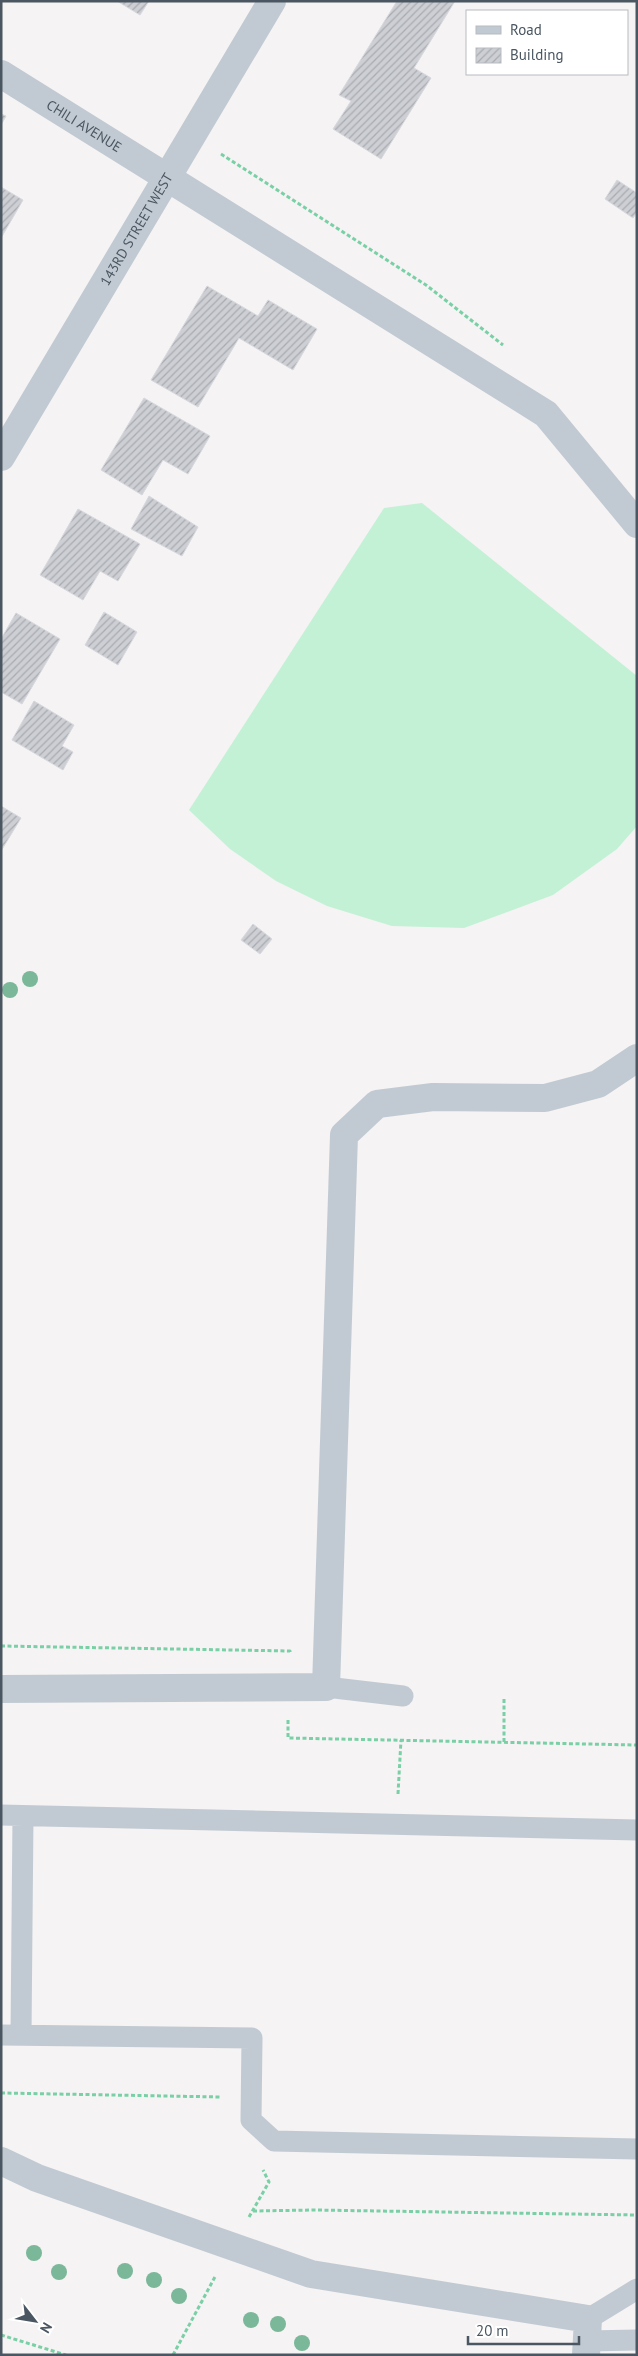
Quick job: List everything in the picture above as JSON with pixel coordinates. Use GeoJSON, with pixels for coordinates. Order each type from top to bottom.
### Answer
{"type":"FeatureCollection","features":[{"type":"Feature","properties":{"kind":"street","name":"143RD STREET WEST"},"geometry":{"type":"LineString","coordinates":[[1,458],[272,1]]}},
{"type":"Feature","properties":{"kind":"street","name":"CHILI AVENUE"},"geometry":{"type":"LineString","coordinates":[[1,74],[546,414],[637,524]]}},
{"type":"Feature","properties":{"kind":"street"},"geometry":{"type":"LineString","coordinates":[[1,1689],[326,1687],[344,1136],[377,1104],[433,1098],[545,1098],[598,1084],[637,1058]]}},
{"type":"Feature","properties":{"kind":"street"},"geometry":{"type":"LineString","coordinates":[[1,2161],[37,2178],[311,2274],[587,2338]]}},
{"type":"Feature","properties":{"kind":"lane"},"geometry":{"type":"LineString","coordinates":[[326,1687],[403,1696]]}},
{"type":"Feature","properties":{"kind":"lane"},"geometry":{"type":"LineString","coordinates":[[1,1815],[637,1830]]}},
{"type":"Feature","properties":{"kind":"lane"},"geometry":{"type":"LineString","coordinates":[[23,1816],[11,2035],[252,2038],[251,2120],[274,2140],[637,2149]]}},
{"type":"Feature","properties":{"kind":"lane"},"geometry":{"type":"LineString","coordinates":[[587,2338],[637,2289]]}},
{"type":"Feature","properties":{"kind":"lane"},"geometry":{"type":"LineString","coordinates":[[587,2338],[637,2340]]}},
{"type":"Feature","properties":{"kind":"path"},"geometry":{"type":"LineString","coordinates":[[214,149],[426,285],[504,346]]}},
{"type":"Feature","properties":{"kind":"path"},"geometry":{"type":"LineString","coordinates":[[504,1699],[504,1742]]}},
{"type":"Feature","properties":{"kind":"path"},"geometry":{"type":"LineString","coordinates":[[397,1824],[401,1740]]}},
{"type":"Feature","properties":{"kind":"path"},"geometry":{"type":"LineString","coordinates":[[1,2093],[225,2097]]}},
{"type":"Feature","properties":{"kind":"path"},"geometry":{"type":"LineString","coordinates":[[246,2222],[269,2182],[265,2172],[259,2168]]}},
{"type":"Feature","properties":{"kind":"path"},"geometry":{"type":"LineString","coordinates":[[253,2211],[314,2210],[637,2215]]}},
{"type":"Feature","properties":{"kind":"path"},"geometry":{"type":"LineString","coordinates":[[174,2355],[219,2270]]}},
{"type":"Feature","properties":{"kind":"path"},"geometry":{"type":"LineString","coordinates":[[1,2335],[66,2355]]}},
{"type":"Feature","properties":{"kind":"green space"},"geometry":{"type":"Polygon","coordinates":[[[422,503],[637,676],[637,826],[617,849],[553,895],[464,928],[392,926],[327,906],[276,881],[230,849],[189,810],[384,508],[422,503]]]}},
{"type":"Feature","properties":{"kind":"building"},"geometry":{"type":"Polygon","coordinates":[[[117,1],[149,1],[140,15],[117,1]]]}},
{"type":"Feature","properties":{"kind":"building"},"geometry":{"type":"Polygon","coordinates":[[[397,1],[455,1],[414,68],[431,78],[381,159],[333,129],[351,101],[339,95],[397,1]]]}},
{"type":"Feature","properties":{"kind":"building"},"geometry":{"type":"Polygon","coordinates":[[[1,114],[6,116],[1,125],[1,114]]]}},
{"type":"Feature","properties":{"kind":"building"},"geometry":{"type":"Polygon","coordinates":[[[617,180],[637,193],[637,212],[633,218],[605,199],[617,180]]]}},
{"type":"Feature","properties":{"kind":"building"},"geometry":{"type":"Polygon","coordinates":[[[1,187],[23,200],[1,238],[1,187]]]}},
{"type":"Feature","properties":{"kind":"building"},"geometry":{"type":"Polygon","coordinates":[[[207,286],[258,316],[268,300],[317,329],[293,370],[239,338],[198,407],[151,380],[207,286]]]}},
{"type":"Feature","properties":{"kind":"building"},"geometry":{"type":"Polygon","coordinates":[[[144,398],[210,436],[188,474],[163,460],[142,495],[101,470],[144,398]]]}},
{"type":"Feature","properties":{"kind":"building"},"geometry":{"type":"Polygon","coordinates":[[[149,496],[198,527],[182,556],[131,529],[149,496]]]}},
{"type":"Feature","properties":{"kind":"building"},"geometry":{"type":"Polygon","coordinates":[[[78,509],[140,544],[118,581],[100,571],[83,600],[40,575],[78,509]]]}},
{"type":"Feature","properties":{"kind":"building"},"geometry":{"type":"Polygon","coordinates":[[[104,612],[137,632],[118,665],[85,645],[104,612]]]}},
{"type":"Feature","properties":{"kind":"building"},"geometry":{"type":"Polygon","coordinates":[[[16,613],[60,639],[22,704],[1,692],[1,639],[16,613]]]}},
{"type":"Feature","properties":{"kind":"building"},"geometry":{"type":"Polygon","coordinates":[[[34,701],[74,725],[62,746],[73,752],[63,770],[12,740],[34,701]]]}},
{"type":"Feature","properties":{"kind":"building"},"geometry":{"type":"Polygon","coordinates":[[[1,806],[21,818],[1,851],[1,806]]]}},
{"type":"Feature","properties":{"kind":"building"},"geometry":{"type":"Polygon","coordinates":[[[253,924],[272,939],[260,954],[241,940],[253,924]]]}}]}
